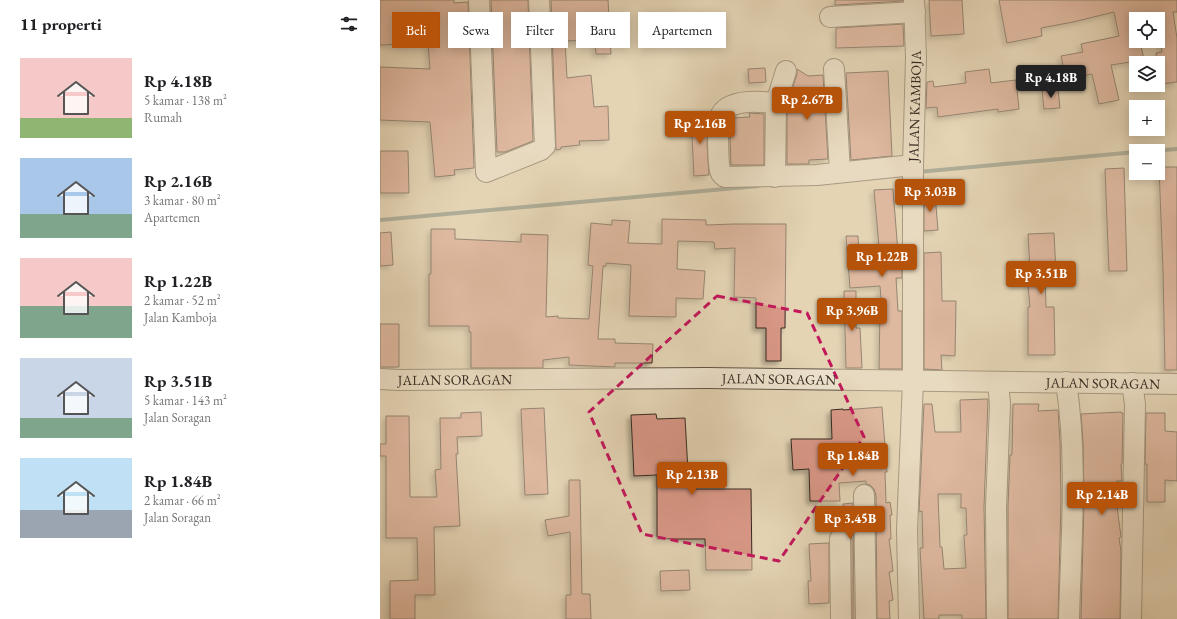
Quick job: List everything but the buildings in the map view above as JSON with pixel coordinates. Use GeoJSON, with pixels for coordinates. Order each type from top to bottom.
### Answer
{"type":"FeatureCollection","features":[{"type":"Feature","properties":{"kind":"street"},"geometry":{"type":"LineString","coordinates":[[479,0],[486,172],[541,150],[544,146],[539,0]]}},
{"type":"Feature","properties":{"kind":"street"},"geometry":{"type":"LineString","coordinates":[[830,17],[915,6]]}},
{"type":"Feature","properties":{"kind":"street","name":"JALAN KAMBOJA"},"geometry":{"type":"LineString","coordinates":[[909,619],[907,530],[913,380],[913,173],[916,58],[915,6]]}},
{"type":"Feature","properties":{"kind":"street"},"geometry":{"type":"LineString","coordinates":[[834,69],[840,172]]}},
{"type":"Feature","properties":{"kind":"street"},"geometry":{"type":"LineString","coordinates":[[775,177],[776,103],[786,72]]}},
{"type":"Feature","properties":{"kind":"street"},"geometry":{"type":"LineString","coordinates":[[776,103],[734,104],[720,117],[719,165],[722,176],[727,178],[775,177],[817,175],[840,172],[913,173]]}},
{"type":"Feature","properties":{"kind":"street","name":"JALAN SORAGAN"},"geometry":{"type":"LineString","coordinates":[[380,379],[707,378],[1177,384]]}},
{"type":"Feature","properties":{"kind":"street"},"geometry":{"type":"LineString","coordinates":[[997,619],[996,507],[1000,404],[998,382]]}},
{"type":"Feature","properties":{"kind":"street"},"geometry":{"type":"LineString","coordinates":[[1066,382],[1069,407],[1072,471],[1069,619]]}},
{"type":"Feature","properties":{"kind":"street"},"geometry":{"type":"LineString","coordinates":[[1131,619],[1135,404],[1132,383]]}},
{"type":"Feature","properties":{"kind":"street"},"geometry":{"type":"LineString","coordinates":[[864,495],[866,619]]}},
{"type":"Feature","properties":{"kind":"street"},"geometry":{"type":"LineString","coordinates":[[840,539],[841,619]]}},
{"type":"Feature","properties":{"kind":"highlighted area"},"geometry":{"type":"Polygon","coordinates":[[[717,296],[807,313],[864,437],[779,561],[642,534],[589,412],[717,296]]]}},
{"type":"Feature","properties":{"kind":"waterway"},"geometry":{"type":"LineString","coordinates":[[1165,150],[1177,149]]}},
{"type":"Feature","properties":{"kind":"waterway"},"geometry":{"type":"LineString","coordinates":[[918,172],[1129,153]]}},
{"type":"Feature","properties":{"kind":"waterway"},"geometry":{"type":"LineString","coordinates":[[380,220],[758,186]]}}]}
